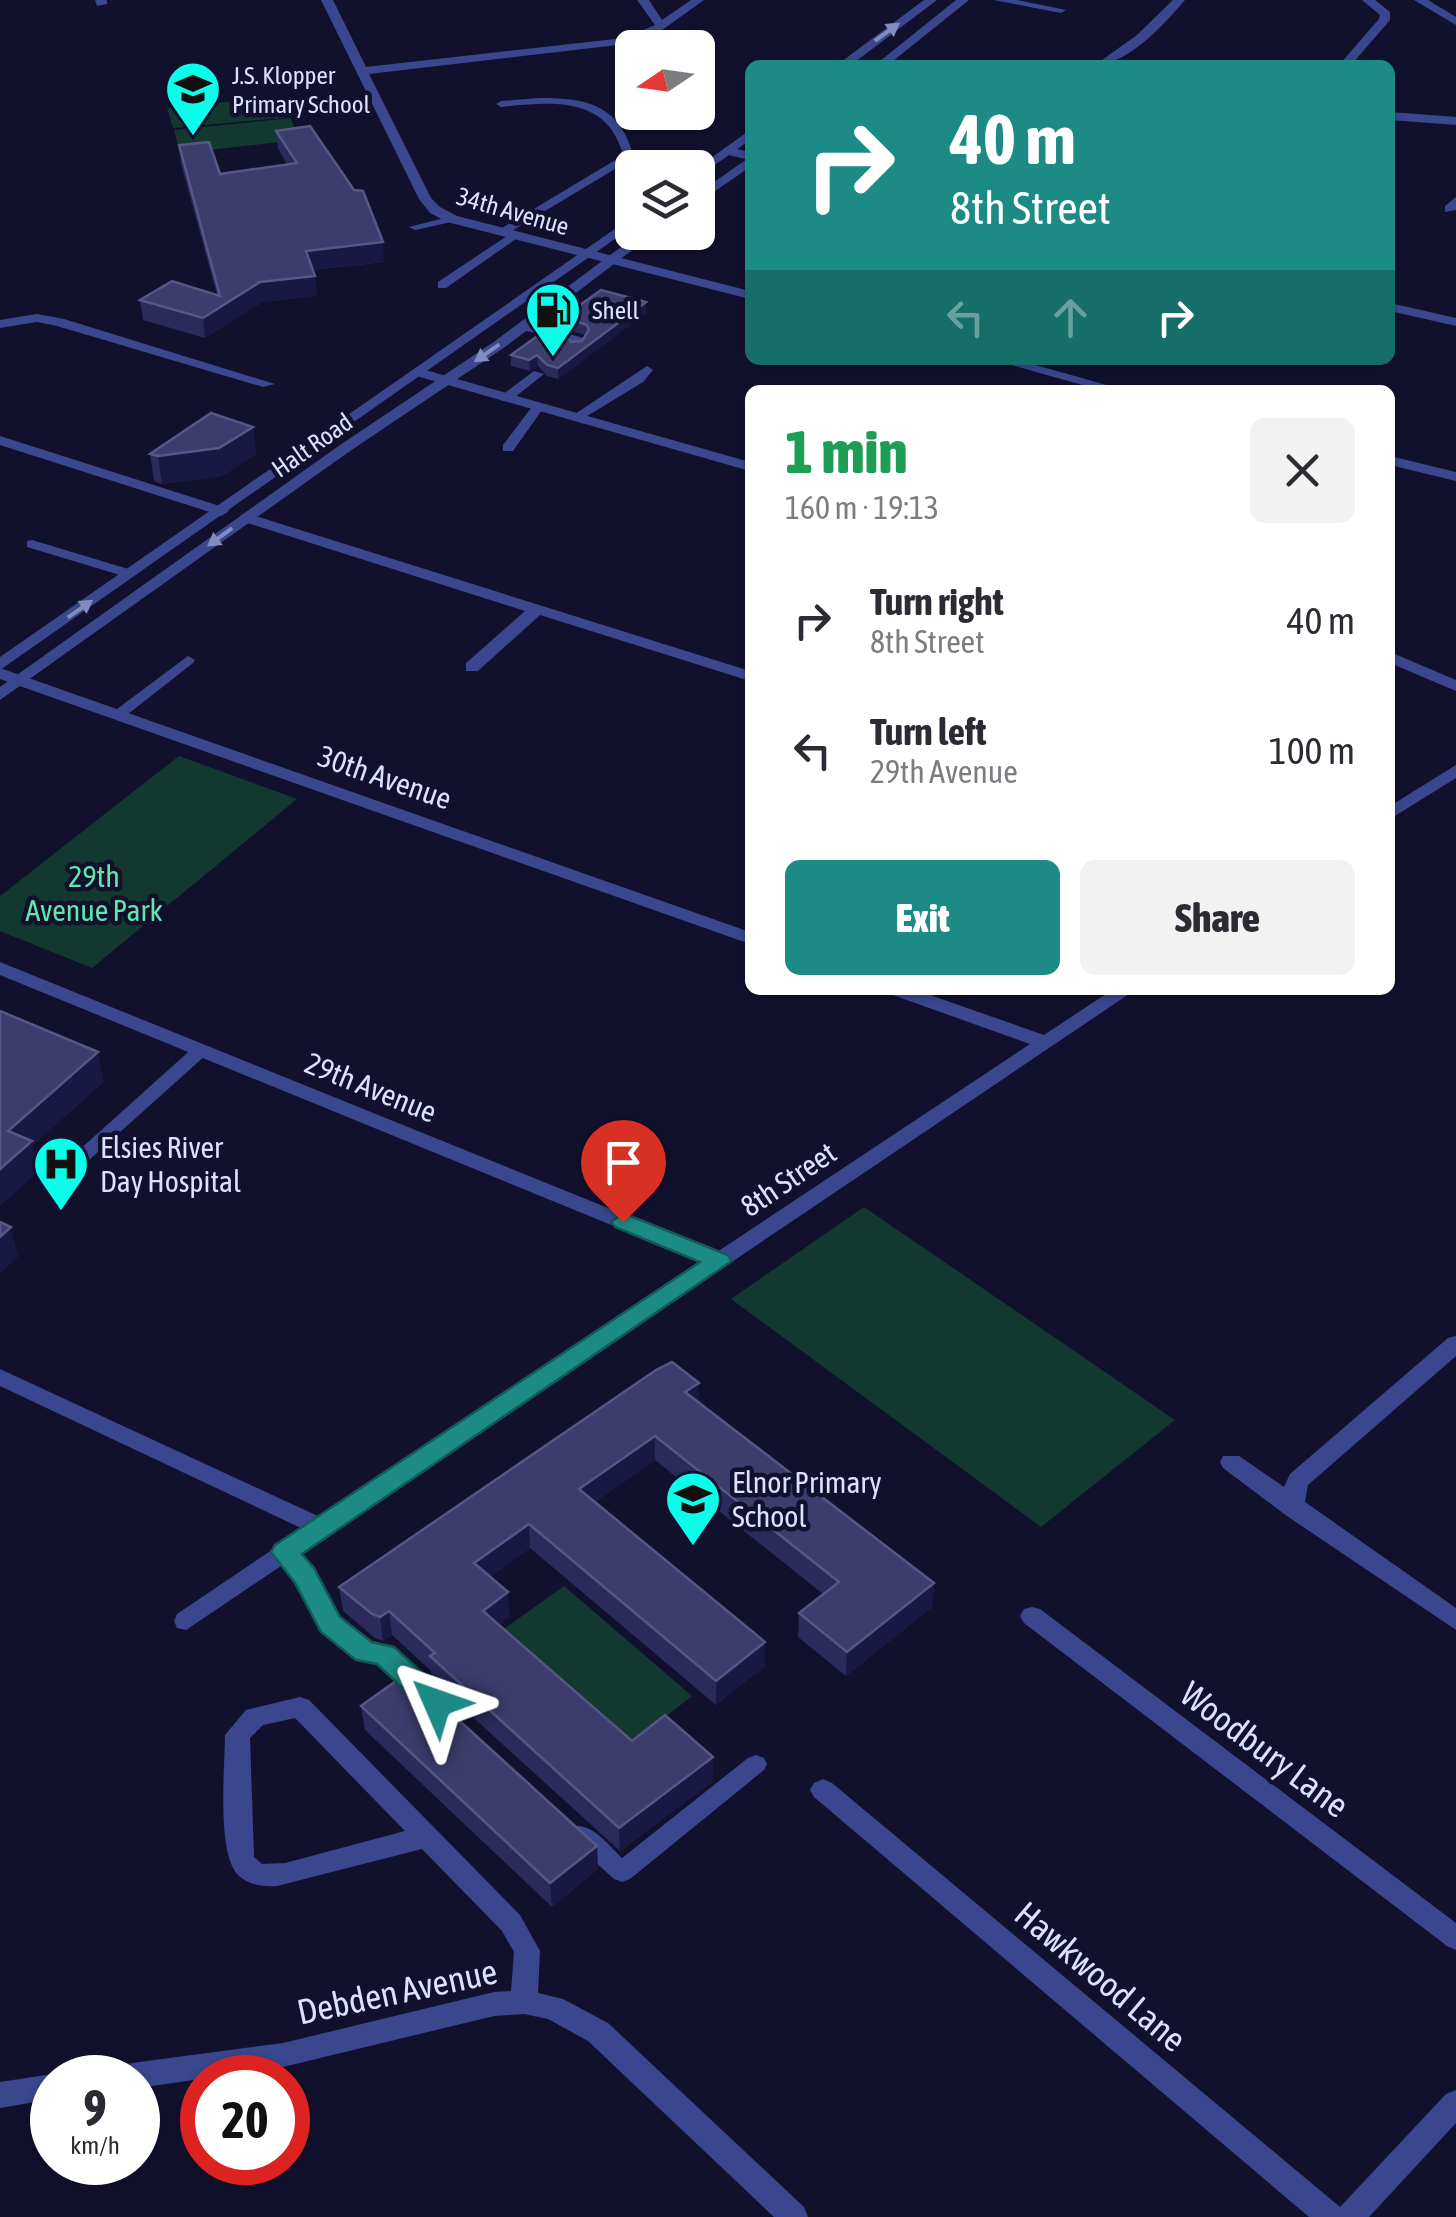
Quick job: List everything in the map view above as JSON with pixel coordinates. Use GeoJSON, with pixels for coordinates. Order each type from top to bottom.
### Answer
{"type":"FeatureCollection","features":[{"type":"Feature","properties":{"kind":"street","name":"34th Avenue"},"geometry":{"type":"LineString","coordinates":[[327,0],[425,199],[434,210],[507,234],[745,295]]}},
{"type":"Feature","properties":{"kind":"street"},"geometry":{"type":"LineString","coordinates":[[643,0],[661,26]]}},
{"type":"Feature","properties":{"kind":"street"},"geometry":{"type":"LineString","coordinates":[[364,71],[617,43],[642,37],[698,0]]}},
{"type":"Feature","properties":{"kind":"street"},"geometry":{"type":"LineString","coordinates":[[849,60],[932,0]]}},
{"type":"Feature","properties":{"kind":"street"},"geometry":{"type":"LineString","coordinates":[[887,60],[963,0]]}},
{"type":"Feature","properties":{"kind":"street"},"geometry":{"type":"LineString","coordinates":[[1108,60],[1180,0]]}},
{"type":"Feature","properties":{"kind":"street"},"geometry":{"type":"LineString","coordinates":[[1349,60],[1386,14],[1368,0]]}},
{"type":"Feature","properties":{"kind":"street"},"geometry":{"type":"LineString","coordinates":[[1420,0],[1456,22]]}},
{"type":"Feature","properties":{"kind":"street"},"geometry":{"type":"LineString","coordinates":[[1395,116],[1456,120]]}},
{"type":"Feature","properties":{"kind":"street"},"geometry":{"type":"LineString","coordinates":[[715,161],[745,138]]}},
{"type":"Feature","properties":{"kind":"street"},"geometry":{"type":"LineString","coordinates":[[728,151],[745,157]]}},
{"type":"Feature","properties":{"kind":"street"},"geometry":{"type":"LineString","coordinates":[[715,186],[745,163]]}},
{"type":"Feature","properties":{"kind":"street","name":"Halt Road"},"geometry":{"type":"LineString","coordinates":[[0,666],[615,234]]}},
{"type":"Feature","properties":{"kind":"street","name":"Halt Road"},"geometry":{"type":"LineString","coordinates":[[0,694],[246,518],[447,381],[625,250]]}},
{"type":"Feature","properties":{"kind":"street"},"geometry":{"type":"LineString","coordinates":[[1395,308],[1456,322]]}},
{"type":"Feature","properties":{"kind":"street"},"geometry":{"type":"LineString","coordinates":[[0,324],[37,318],[268,384]]}},
{"type":"Feature","properties":{"kind":"street"},"geometry":{"type":"LineString","coordinates":[[1020,365],[1098,385]]}},
{"type":"Feature","properties":{"kind":"street"},"geometry":{"type":"LineString","coordinates":[[418,372],[745,466]]}},
{"type":"Feature","properties":{"kind":"street"},"geometry":{"type":"LineString","coordinates":[[0,440],[221,511]]}},
{"type":"Feature","properties":{"kind":"street"},"geometry":{"type":"LineString","coordinates":[[1395,461],[1456,477]]}},
{"type":"Feature","properties":{"kind":"street"},"geometry":{"type":"LineString","coordinates":[[246,518],[745,674]]}},
{"type":"Feature","properties":{"kind":"street"},"geometry":{"type":"LineString","coordinates":[[472,667],[537,609]]}},
{"type":"Feature","properties":{"kind":"street"},"geometry":{"type":"LineString","coordinates":[[1395,659],[1456,686]]}},
{"type":"Feature","properties":{"kind":"street","name":"30th Avenue"},"geometry":{"type":"LineString","coordinates":[[0,674],[745,936]]}},
{"type":"Feature","properties":{"kind":"street"},"geometry":{"type":"LineString","coordinates":[[1395,811],[1456,770]]}},
{"type":"Feature","properties":{"kind":"street","name":"29th Avenue"},"geometry":{"type":"LineString","coordinates":[[0,968],[720,1261]]}},
{"type":"Feature","properties":{"kind":"street"},"geometry":{"type":"LineString","coordinates":[[912,995],[1046,1043]]}},
{"type":"Feature","properties":{"kind":"street","name":"8th Street"},"geometry":{"type":"LineString","coordinates":[[186,1621],[1118,995]]}},
{"type":"Feature","properties":{"kind":"street"},"geometry":{"type":"LineString","coordinates":[[1295,1510],[1292,1496],[1298,1480],[1456,1344]]}},
{"type":"Feature","properties":{"kind":"street"},"geometry":{"type":"LineString","coordinates":[[0,1377],[322,1528]]}},
{"type":"Feature","properties":{"kind":"street"},"geometry":{"type":"LineString","coordinates":[[1231,1462],[1456,1621]]}},
{"type":"Feature","properties":{"kind":"street","name":"Woodbury Lane"},"geometry":{"type":"LineString","coordinates":[[1032,1616],[1456,1938]]}},
{"type":"Feature","properties":{"kind":"street"},"geometry":{"type":"LineString","coordinates":[[428,1836],[284,1874],[255,1874],[240,1860],[238,1851],[236,1735],[255,1717],[300,1707],[428,1836],[512,1923],[526,1951],[524,2002]]}},
{"type":"Feature","properties":{"kind":"street","name":"Hawkwood Lane"},"geometry":{"type":"LineString","coordinates":[[823,1790],[1332,2217]]}},
{"type":"Feature","properties":{"kind":"street","name":"Debden Avenue"},"geometry":{"type":"LineString","coordinates":[[160,2072],[283,2054],[454,2011],[524,2002],[576,2017],[598,2032],[794,2217]]}},
{"type":"Feature","properties":{"kind":"street"},"geometry":{"type":"LineString","coordinates":[[0,2095],[30,2090]]}},
{"type":"Feature","properties":{"kind":"street"},"geometry":{"type":"LineString","coordinates":[[1350,2217],[1456,2103]]}},
{"type":"Feature","properties":{"kind":"lane"},"geometry":{"type":"LineString","coordinates":[[999,0],[1061,10]]}},
{"type":"Feature","properties":{"kind":"lane"},"geometry":{"type":"LineString","coordinates":[[442,284],[507,234],[620,161],[627,151],[615,125],[594,108],[560,100],[501,104]]}},
{"type":"Feature","properties":{"kind":"lane"},"geometry":{"type":"LineString","coordinates":[[415,227],[452,218]]}},
{"type":"Feature","properties":{"kind":"lane"},"geometry":{"type":"LineString","coordinates":[[524,326],[580,341],[576,348]]}},
{"type":"Feature","properties":{"kind":"lane"},"geometry":{"type":"LineString","coordinates":[[575,418],[626,388],[646,370]]}},
{"type":"Feature","properties":{"kind":"lane"},"geometry":{"type":"LineString","coordinates":[[506,398],[538,374]]}},
{"type":"Feature","properties":{"kind":"lane"},"geometry":{"type":"LineString","coordinates":[[508,448],[538,407]]}},
{"type":"Feature","properties":{"kind":"lane"},"geometry":{"type":"LineString","coordinates":[[32,544],[130,574]]}},
{"type":"Feature","properties":{"kind":"lane"},"geometry":{"type":"LineString","coordinates":[[118,715],[188,660]]}},
{"type":"Feature","properties":{"kind":"lane"},"geometry":{"type":"LineString","coordinates":[[64,1174],[201,1050]]}},
{"type":"Feature","properties":{"kind":"lane"},"geometry":{"type":"LineString","coordinates":[[284,1552],[305,1576],[330,1624],[366,1652],[384,1654],[440,1706]]}},
{"type":"Feature","properties":{"kind":"lane"},"geometry":{"type":"LineString","coordinates":[[566,1821],[622,1872],[756,1764]]}},
{"type":"Feature","properties":{"kind":"green space"},"geometry":{"type":"Polygon","coordinates":[[[283,96],[290,117],[173,128],[167,108],[283,96]]]}},
{"type":"Feature","properties":{"kind":"green space"},"geometry":{"type":"Polygon","coordinates":[[[291,118],[299,140],[180,153],[174,130],[291,118]]]}},
{"type":"Feature","properties":{"kind":"green space","name":"29th Avenue Park"},"geometry":{"type":"Polygon","coordinates":[[[179,756],[297,799],[92,968],[0,931],[0,896],[179,756]]]}},
{"type":"Feature","properties":{"kind":"green space"},"geometry":{"type":"Polygon","coordinates":[[[864,1207],[1175,1420],[1041,1527],[731,1299],[864,1207]]]}},
{"type":"Feature","properties":{"kind":"green space"},"geometry":{"type":"Polygon","coordinates":[[[564,1586],[692,1696],[623,1750],[494,1636],[564,1586]]]}},
{"type":"Feature","properties":{"kind":"building"},"geometry":{"type":"Polygon","coordinates":[[[310,126],[354,190],[363,191],[383,242],[306,251],[315,276],[260,282],[203,318],[140,300],[172,281],[220,296],[179,145],[209,142],[220,174],[297,163],[276,131],[310,126]]]}},
{"type":"Feature","properties":{"kind":"building"},"geometry":{"type":"Polygon","coordinates":[[[601,290],[646,302],[558,368],[547,365],[537,355],[529,360],[511,355],[547,329],[565,334],[571,342],[582,341],[589,330],[587,325],[563,317],[601,290]]]}},
{"type":"Feature","properties":{"kind":"building"},"geometry":{"type":"Polygon","coordinates":[[[211,413],[253,427],[219,448],[150,454],[211,413]]]}},
{"type":"Feature","properties":{"kind":"building"},"geometry":{"type":"Polygon","coordinates":[[[0,1011],[98,1052],[8,1131],[32,1141],[0,1169],[0,1011]]]}},
{"type":"Feature","properties":{"kind":"building"},"geometry":{"type":"Polygon","coordinates":[[[0,1222],[11,1227],[0,1237],[0,1222]]]}},
{"type":"Feature","properties":{"kind":"building"},"geometry":{"type":"Polygon","coordinates":[[[672,1362],[699,1383],[685,1392],[934,1583],[847,1652],[799,1613],[839,1582],[655,1436],[579,1489],[765,1642],[716,1681],[529,1524],[474,1563],[508,1592],[483,1611],[632,1741],[665,1715],[713,1757],[619,1828],[430,1656],[435,1653],[389,1611],[380,1617],[372,1614],[339,1587],[672,1362]]]}},
{"type":"Feature","properties":{"kind":"building"},"geometry":{"type":"Polygon","coordinates":[[[407,1673],[597,1846],[550,1883],[361,1706],[407,1673]]]}},
{"type":"Feature","properties":{"kind":"place","name":"J.S. Klopper Primary School"},"geometry":{"type":"Point","coordinates":[193,138]}},
{"type":"Feature","properties":{"kind":"place","name":"Shell"},"geometry":{"type":"Point","coordinates":[553,359]}},
{"type":"Feature","properties":{"kind":"place","name":"Elsies River Day Hospital"},"geometry":{"type":"Point","coordinates":[61,1213]}},
{"type":"Feature","properties":{"kind":"place","name":"Elnor Primary School"},"geometry":{"type":"Point","coordinates":[693,1548]}},
{"type":"Feature","properties":{"kind":"route"},"geometry":{"type":"LineString","coordinates":[[437,1703],[384,1654],[366,1652],[330,1624],[305,1576],[284,1552],[720,1261],[623,1222]]}}]}
